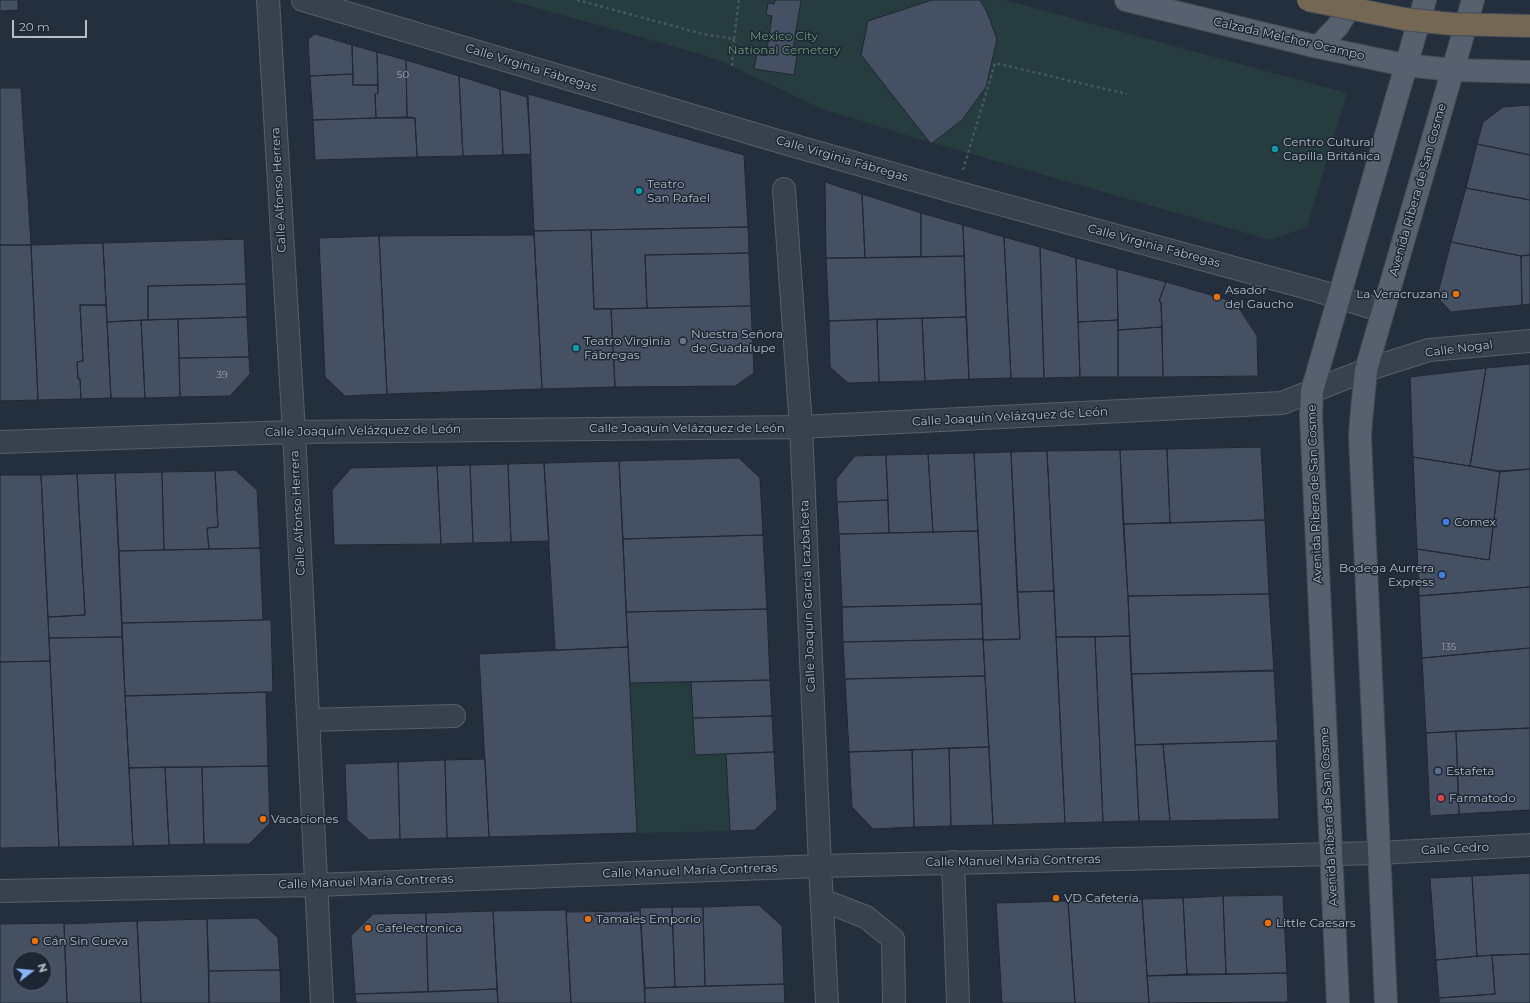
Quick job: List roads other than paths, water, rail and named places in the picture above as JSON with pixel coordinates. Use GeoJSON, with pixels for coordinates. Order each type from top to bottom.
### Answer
{"type":"FeatureCollection","features":[{"type":"Feature","properties":{"kind":"highway"},"geometry":{"type":"LineString","coordinates":[[1308,0],[1404,19],[1452,24],[1530,26]]}},
{"type":"Feature","properties":{"kind":"main road","name":"Calzada Melchor Ocampo"},"geometry":{"type":"LineString","coordinates":[[1126,0],[1318,47],[1405,65],[1453,70],[1530,72]]}},
{"type":"Feature","properties":{"kind":"main road"},"geometry":{"type":"LineString","coordinates":[[1318,47],[1338,26],[1354,0]]}},
{"type":"Feature","properties":{"kind":"main road","name":"Avenida Ribera de San Cosme"},"geometry":{"type":"LineString","coordinates":[[1338,1003],[1330,854],[1312,431],[1312,391],[1338,296],[1425,0]]}},
{"type":"Feature","properties":{"kind":"main road","name":"Avenida Ribera de San Cosme"},"geometry":{"type":"LineString","coordinates":[[1386,1003],[1360,437],[1366,370],[1473,0]]}},
{"type":"Feature","properties":{"kind":"street","name":"Calle Alfonso Herrera"},"geometry":{"type":"LineString","coordinates":[[268,0],[294,432],[322,1003]]}},
{"type":"Feature","properties":{"kind":"street","name":"Calle Virginia Fábregas"},"geometry":{"type":"LineString","coordinates":[[303,0],[956,192],[1338,296],[1383,311]]}},
{"type":"Feature","properties":{"kind":"street","name":"Calle Joaquín García Icazbalceta"},"geometry":{"type":"LineString","coordinates":[[784,189],[801,427],[827,1003]]}},
{"type":"Feature","properties":{"kind":"street","name":"Calle Nogal"},"geometry":{"type":"LineString","coordinates":[[1366,370],[1429,350],[1530,342]]}},
{"type":"Feature","properties":{"kind":"street","name":"Calle Joaquín Velázquez de León"},"geometry":{"type":"LineString","coordinates":[[0,442],[294,432],[801,427],[1282,403],[1366,370]]}},
{"type":"Feature","properties":{"kind":"street"},"geometry":{"type":"LineString","coordinates":[[308,720],[454,716]]}},
{"type":"Feature","properties":{"kind":"street","name":"Calle Cedro"},"geometry":{"type":"LineString","coordinates":[[1379,853],[1530,845]]}},
{"type":"Feature","properties":{"kind":"street","name":"Calle Manuel María Contreras"},"geometry":{"type":"LineString","coordinates":[[0,891],[316,885],[953,862],[1379,853]]}},
{"type":"Feature","properties":{"kind":"street"},"geometry":{"type":"LineString","coordinates":[[953,862],[958,1003]]}},
{"type":"Feature","properties":{"kind":"street"},"geometry":{"type":"LineString","coordinates":[[822,900],[866,917],[893,939],[894,1003]]}},
{"type":"Feature","properties":{"kind":"place","name":"Centro Cultural Capilla Británica"},"geometry":{"type":"Point","coordinates":[1275,149]}},
{"type":"Feature","properties":{"kind":"place","name":"Teatro San Rafael"},"geometry":{"type":"Point","coordinates":[639,191]}},
{"type":"Feature","properties":{"kind":"place","name":"La Veracruzana"},"geometry":{"type":"Point","coordinates":[1456,294]}},
{"type":"Feature","properties":{"kind":"place","name":"Asador del Gaucho"},"geometry":{"type":"Point","coordinates":[1217,297]}},
{"type":"Feature","properties":{"kind":"place","name":"Nuestra Señora de Guadalupe"},"geometry":{"type":"Point","coordinates":[683,341]}},
{"type":"Feature","properties":{"kind":"place","name":"Teatro Virginia Fábregas"},"geometry":{"type":"Point","coordinates":[576,348]}},
{"type":"Feature","properties":{"kind":"place","name":"Comex"},"geometry":{"type":"Point","coordinates":[1446,522]}},
{"type":"Feature","properties":{"kind":"place","name":"Bodega Aurrera Express"},"geometry":{"type":"Point","coordinates":[1442,575]}},
{"type":"Feature","properties":{"kind":"place","name":"Estafeta"},"geometry":{"type":"Point","coordinates":[1438,771]}},
{"type":"Feature","properties":{"kind":"place","name":"Farmatodo"},"geometry":{"type":"Point","coordinates":[1441,798]}},
{"type":"Feature","properties":{"kind":"place","name":"Vacaciones"},"geometry":{"type":"Point","coordinates":[263,819]}},
{"type":"Feature","properties":{"kind":"place","name":"VD Cafetería"},"geometry":{"type":"Point","coordinates":[1056,898]}},
{"type":"Feature","properties":{"kind":"place","name":"Tamales Emporio"},"geometry":{"type":"Point","coordinates":[588,919]}},
{"type":"Feature","properties":{"kind":"place","name":"Little Caesars"},"geometry":{"type":"Point","coordinates":[1268,923]}},
{"type":"Feature","properties":{"kind":"place","name":"Cafelectronica"},"geometry":{"type":"Point","coordinates":[368,928]}},
{"type":"Feature","properties":{"kind":"place","name":"Cán Sin Cueva"},"geometry":{"type":"Point","coordinates":[35,941]}},
{"type":"Feature","properties":{"kind":"park label","name":"Mexico City National Cemetery"},"geometry":{"type":"Point","coordinates":[784,43]}}]}
